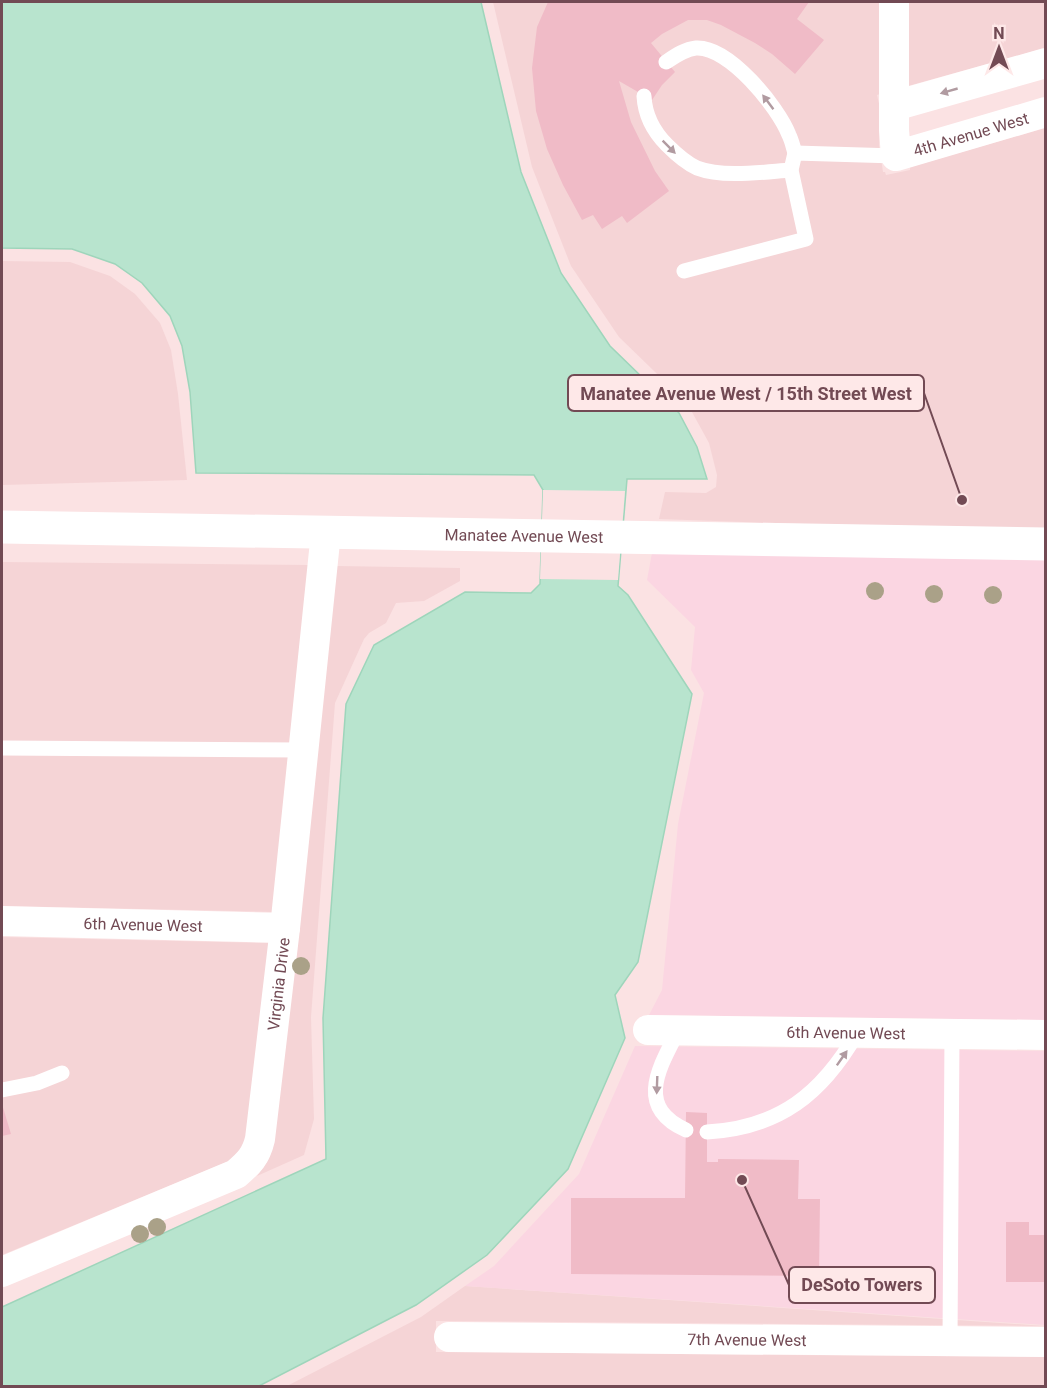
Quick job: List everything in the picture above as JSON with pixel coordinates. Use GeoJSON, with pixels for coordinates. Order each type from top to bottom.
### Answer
{"type":"FeatureCollection","features":[{"type":"Feature","properties":{"kind":"main road","name":"Manatee Avenue West"},"geometry":{"type":"LineString","coordinates":[[2,527],[1046,544]]}},
{"type":"Feature","properties":{"kind":"street"},"geometry":{"type":"LineString","coordinates":[[894,2],[894,131],[1046,63]]}},
{"type":"Feature","properties":{"kind":"street","name":"4th Avenue West"},"geometry":{"type":"LineString","coordinates":[[894,131],[1046,112]]}},
{"type":"Feature","properties":{"kind":"street","name":"Virginia Drive"},"geometry":{"type":"LineString","coordinates":[[2,1272],[236,1174],[251,1162],[257,1151],[285,928],[326,532]]}},
{"type":"Feature","properties":{"kind":"street","name":"6th Avenue West"},"geometry":{"type":"LineString","coordinates":[[2,921],[285,928]]}},
{"type":"Feature","properties":{"kind":"street","name":"6th Avenue West"},"geometry":{"type":"LineString","coordinates":[[648,1030],[1046,1035]]}},
{"type":"Feature","properties":{"kind":"street","name":"7th Avenue West"},"geometry":{"type":"LineString","coordinates":[[449,1337],[1046,1341]]}},
{"type":"Feature","properties":{"kind":"lane"},"geometry":{"type":"LineString","coordinates":[[666,62],[674,56],[696,48],[712,52],[741,71],[765,97],[789,135],[795,153],[791,170],[806,239],[684,271]]}},
{"type":"Feature","properties":{"kind":"lane"},"geometry":{"type":"LineString","coordinates":[[644,96],[645,109],[661,139],[676,155],[698,168],[740,173],[791,170]]}},
{"type":"Feature","properties":{"kind":"lane"},"geometry":{"type":"LineString","coordinates":[[795,153],[894,131]]}},
{"type":"Feature","properties":{"kind":"lane"},"geometry":{"type":"LineString","coordinates":[[2,748],[304,750]]}},
{"type":"Feature","properties":{"kind":"lane"},"geometry":{"type":"LineString","coordinates":[[678,1031],[658,1074],[657,1107],[670,1122],[686,1130]]}},
{"type":"Feature","properties":{"kind":"lane"},"geometry":{"type":"LineString","coordinates":[[707,1132],[732,1130],[758,1124],[792,1107],[824,1081],[843,1058],[857,1034]]}},
{"type":"Feature","properties":{"kind":"lane"},"geometry":{"type":"LineString","coordinates":[[950,1341],[952,1034]]}},
{"type":"Feature","properties":{"kind":"lane"},"geometry":{"type":"LineString","coordinates":[[2,1090],[37,1083],[62,1072]]}},
{"type":"Feature","properties":{"kind":"shaded area"},"geometry":{"type":"Polygon","coordinates":[[[2,2],[481,2],[521,172],[561,273],[610,346],[679,413],[697,447],[707,479],[627,479],[618,586],[628,595],[692,694],[638,962],[615,995],[625,1038],[568,1169],[487,1255],[416,1305],[259,1386],[2,1386],[2,1307],[326,1159],[323,1018],[346,704],[374,645],[465,592],[531,593],[540,584],[543,490],[534,475],[196,473],[190,392],[182,346],[170,316],[142,283],[115,264],[72,249],[2,248],[2,2]]]}},
{"type":"Feature","properties":{"kind":"shaded area"},"geometry":{"type":"Polygon","coordinates":[[[493,2],[881,2],[880,94],[877,95],[880,108],[879,145],[883,172],[886,175],[910,170],[910,167],[1045,128],[1045,529],[659,519],[665,492],[706,493],[716,487],[717,475],[709,443],[687,403],[619,337],[571,266],[532,167],[493,2]]]}},
{"type":"Feature","properties":{"kind":"shaded area"},"geometry":{"type":"Polygon","coordinates":[[[908,2],[1045,2],[1045,48],[908,86],[908,2]]]}},
{"type":"Feature","properties":{"kind":"shaded area"},"geometry":{"type":"Polygon","coordinates":[[[2,261],[70,262],[110,276],[135,294],[160,323],[171,350],[187,480],[2,485],[2,261]]]}},
{"type":"Feature","properties":{"kind":"shaded area"},"geometry":{"type":"Polygon","coordinates":[[[652,553],[1045,560],[1045,1020],[649,1015],[662,990],[678,824],[704,693],[691,670],[695,627],[647,580],[652,553]]]}},
{"type":"Feature","properties":{"kind":"shaded area"},"geometry":{"type":"Polygon","coordinates":[[[2,562],[309,565],[273,912],[2,906],[2,562]]]}},
{"type":"Feature","properties":{"kind":"shaded area"},"geometry":{"type":"Polygon","coordinates":[[[337,566],[460,568],[460,581],[424,601],[396,603],[386,623],[369,633],[364,639],[335,703],[311,1017],[314,1119],[304,1155],[257,1176],[269,1159],[274,1141],[337,566]]]}},
{"type":"Feature","properties":{"kind":"shaded area"},"geometry":{"type":"Polygon","coordinates":[[[2,937],[269,943],[247,1136],[241,1151],[229,1161],[2,1255],[2,937]]]}},
{"type":"Feature","properties":{"kind":"shaded area"},"geometry":{"type":"Polygon","coordinates":[[[635,1046],[1045,1051],[1045,1325],[465,1286],[494,1266],[579,1174],[635,1046]]]}},
{"type":"Feature","properties":{"kind":"shaded area"},"geometry":{"type":"Polygon","coordinates":[[[465,1286],[1045,1326],[436,1321],[436,1352],[1045,1357],[1045,1386],[287,1386],[421,1317],[465,1286]]]}},
{"type":"Feature","properties":{"kind":"pier"},"geometry":{"type":"Polygon","coordinates":[[[543,490],[625,491],[618,580],[540,579],[543,490]]]}},
{"type":"Feature","properties":{"kind":"building"},"geometry":{"type":"Polygon","coordinates":[[[548,2],[809,2],[797,19],[824,40],[795,74],[755,43],[707,20],[688,20],[662,34],[651,43],[675,72],[652,100],[619,81],[631,122],[655,171],[669,191],[627,223],[622,216],[602,229],[593,215],[582,220],[547,149],[536,111],[532,68],[537,27],[548,2]]]}},
{"type":"Feature","properties":{"kind":"building"},"geometry":{"type":"Polygon","coordinates":[[[2,1104],[11,1134],[2,1136],[2,1104]]]}},
{"type":"Feature","properties":{"kind":"building"},"geometry":{"type":"Polygon","coordinates":[[[686,1112],[707,1113],[707,1162],[718,1162],[718,1159],[799,1160],[798,1199],[820,1199],[819,1276],[571,1274],[571,1198],[685,1198],[686,1112]]]}},
{"type":"Feature","properties":{"kind":"building"},"geometry":{"type":"Polygon","coordinates":[[[1006,1222],[1029,1222],[1029,1235],[1046,1235],[1046,1282],[1006,1282],[1006,1222]]]}},
{"type":"Feature","properties":{"kind":"place","name":"Manatee Avenue West / 15th Street West"},"geometry":{"type":"Point","coordinates":[962,500]}},
{"type":"Feature","properties":{"kind":"place","name":"DeSoto Towers"},"geometry":{"type":"Point","coordinates":[742,1180]}}]}
